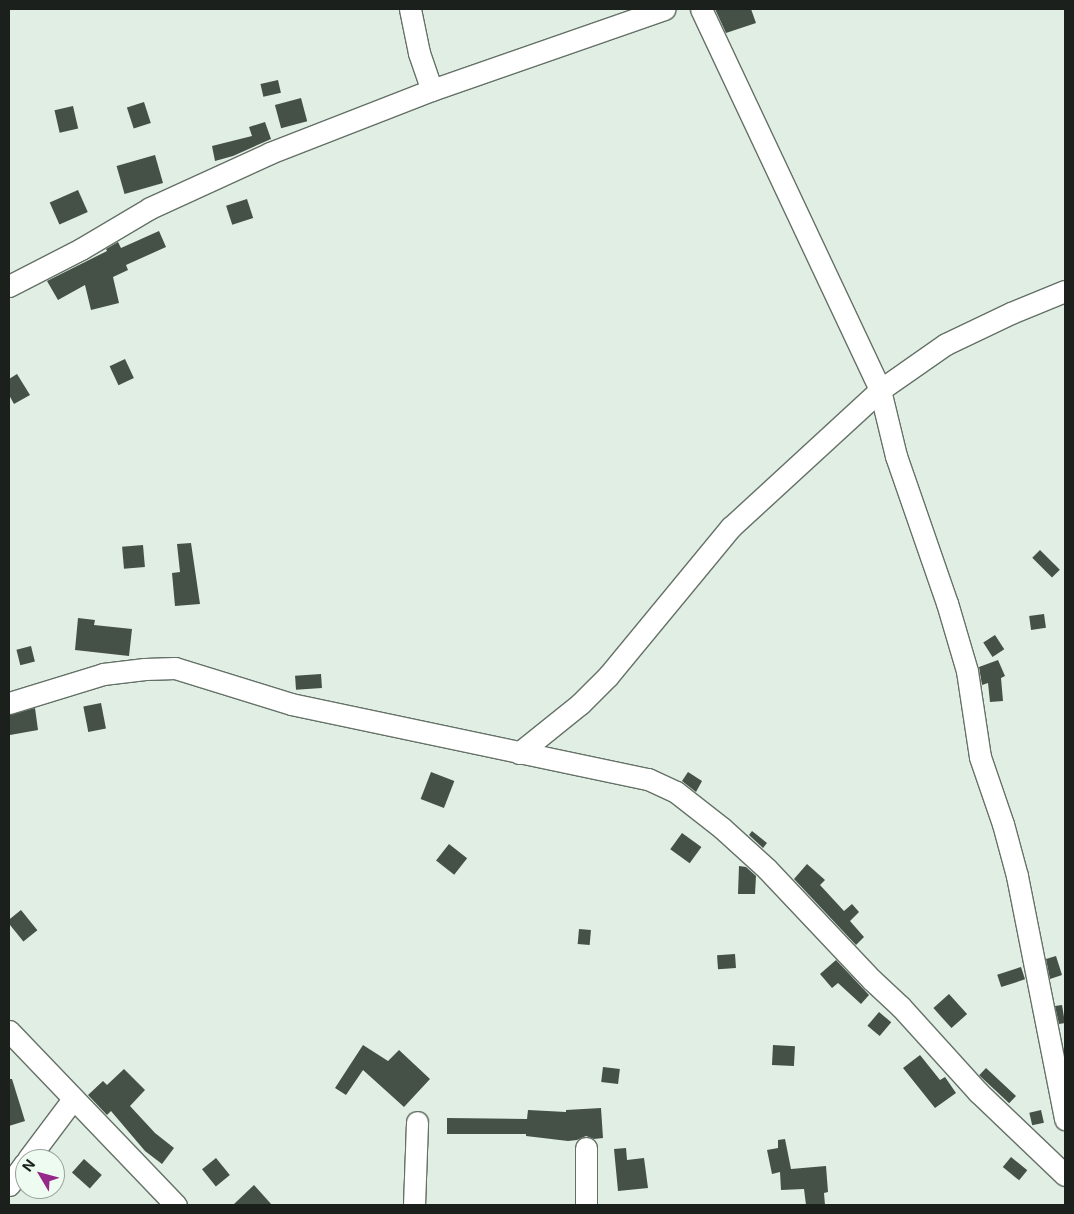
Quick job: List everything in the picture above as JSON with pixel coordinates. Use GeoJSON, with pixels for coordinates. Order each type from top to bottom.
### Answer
{"type":"FeatureCollection","features":[{"type":"Feature","properties":{"kind":"street"},"geometry":{"type":"LineString","coordinates":[[410,9],[419,53],[432,90]]}},
{"type":"Feature","properties":{"kind":"street"},"geometry":{"type":"LineString","coordinates":[[9,286],[81,249],[150,208],[270,153],[432,90],[664,9]]}},
{"type":"Feature","properties":{"kind":"street"},"geometry":{"type":"LineString","coordinates":[[701,9],[880,390],[896,456],[947,603],[967,671],[980,757],[1003,824],[1018,876],[1065,1119]]}},
{"type":"Feature","properties":{"kind":"street"},"geometry":{"type":"LineString","coordinates":[[519,753],[580,704],[608,676],[731,527],[880,390],[946,344],[1011,313],[1065,291]]}},
{"type":"Feature","properties":{"kind":"street"},"geometry":{"type":"LineString","coordinates":[[9,703],[103,674],[175,668],[290,704],[384,722],[519,753],[648,779],[676,792],[692,804],[722,828],[767,869],[900,1007],[978,1092],[1065,1175]]}},
{"type":"Feature","properties":{"kind":"street"},"geometry":{"type":"LineString","coordinates":[[9,1031],[176,1205]]}},
{"type":"Feature","properties":{"kind":"street"},"geometry":{"type":"LineString","coordinates":[[36,1149],[73,1099]]}},
{"type":"Feature","properties":{"kind":"street"},"geometry":{"type":"LineString","coordinates":[[414,1205],[417,1122]]}},
{"type":"Feature","properties":{"kind":"street"},"geometry":{"type":"LineString","coordinates":[[586,1148],[586,1205]]}},
{"type":"Feature","properties":{"kind":"building"},"geometry":{"type":"Polygon","coordinates":[[[715,9],[751,9],[756,23],[726,33],[715,9]]]}},
{"type":"Feature","properties":{"kind":"building"},"geometry":{"type":"Polygon","coordinates":[[[278,80],[281,93],[263,97],[260,84],[278,80]]]}},
{"type":"Feature","properties":{"kind":"building"},"geometry":{"type":"Polygon","coordinates":[[[301,98],[307,121],[281,128],[275,105],[301,98]]]}},
{"type":"Feature","properties":{"kind":"building"},"geometry":{"type":"Polygon","coordinates":[[[144,102],[151,123],[134,128],[127,108],[144,102]]]}},
{"type":"Feature","properties":{"kind":"building"},"geometry":{"type":"Polygon","coordinates":[[[73,106],[78,128],[60,133],[54,110],[73,106]]]}},
{"type":"Feature","properties":{"kind":"building"},"geometry":{"type":"Polygon","coordinates":[[[265,122],[271,139],[233,156],[215,161],[212,146],[252,136],[249,127],[265,122]]]}},
{"type":"Feature","properties":{"kind":"building"},"geometry":{"type":"Polygon","coordinates":[[[155,155],[163,183],[125,194],[117,166],[155,155]]]}},
{"type":"Feature","properties":{"kind":"building"},"geometry":{"type":"Polygon","coordinates":[[[78,190],[88,212],[59,225],[50,203],[78,190]]]}},
{"type":"Feature","properties":{"kind":"building"},"geometry":{"type":"Polygon","coordinates":[[[247,199],[253,218],[232,225],[226,206],[247,199]]]}},
{"type":"Feature","properties":{"kind":"building"},"geometry":{"type":"Polygon","coordinates":[[[159,231],[166,247],[126,265],[128,270],[113,277],[119,303],[91,310],[85,285],[58,300],[47,281],[107,251],[106,249],[118,242],[121,248],[159,231]]]}},
{"type":"Feature","properties":{"kind":"building"},"geometry":{"type":"Polygon","coordinates":[[[125,359],[134,378],[118,385],[110,366],[125,359]]]}},
{"type":"Feature","properties":{"kind":"building"},"geometry":{"type":"Polygon","coordinates":[[[17,374],[30,395],[14,404],[9,395],[9,379],[17,374]]]}},
{"type":"Feature","properties":{"kind":"building"},"geometry":{"type":"Polygon","coordinates":[[[191,543],[200,604],[175,606],[172,573],[180,572],[177,544],[191,543]]]}},
{"type":"Feature","properties":{"kind":"building"},"geometry":{"type":"Polygon","coordinates":[[[143,545],[145,567],[124,569],[122,547],[143,545]]]}},
{"type":"Feature","properties":{"kind":"building"},"geometry":{"type":"Polygon","coordinates":[[[1040,550],[1060,570],[1052,578],[1032,558],[1040,550]]]}},
{"type":"Feature","properties":{"kind":"building"},"geometry":{"type":"Polygon","coordinates":[[[1044,614],[1046,628],[1031,630],[1029,616],[1044,614]]]}},
{"type":"Feature","properties":{"kind":"building"},"geometry":{"type":"Polygon","coordinates":[[[78,618],[95,620],[94,625],[132,629],[129,656],[75,650],[78,618]]]}},
{"type":"Feature","properties":{"kind":"building"},"geometry":{"type":"Polygon","coordinates":[[[995,635],[1004,649],[993,657],[983,643],[995,635]]]}},
{"type":"Feature","properties":{"kind":"building"},"geometry":{"type":"Polygon","coordinates":[[[31,646],[35,662],[20,665],[16,650],[31,646]]]}},
{"type":"Feature","properties":{"kind":"building"},"geometry":{"type":"Polygon","coordinates":[[[998,660],[1005,676],[1001,678],[1003,701],[990,702],[988,683],[982,685],[979,667],[998,660]]]}},
{"type":"Feature","properties":{"kind":"building"},"geometry":{"type":"Polygon","coordinates":[[[321,674],[322,688],[296,690],[295,676],[321,674]]]}},
{"type":"Feature","properties":{"kind":"building"},"geometry":{"type":"Polygon","coordinates":[[[101,703],[106,729],[88,732],[83,706],[101,703]]]}},
{"type":"Feature","properties":{"kind":"building"},"geometry":{"type":"Polygon","coordinates":[[[35,708],[38,730],[10,735],[9,715],[35,708]]]}},
{"type":"Feature","properties":{"kind":"building"},"geometry":{"type":"Polygon","coordinates":[[[431,772],[454,781],[444,808],[421,799],[431,772]]]}},
{"type":"Feature","properties":{"kind":"building"},"geometry":{"type":"Polygon","coordinates":[[[688,772],[702,781],[696,792],[682,781],[688,772]]]}},
{"type":"Feature","properties":{"kind":"building"},"geometry":{"type":"Polygon","coordinates":[[[752,831],[767,843],[763,848],[749,835],[752,831]]]}},
{"type":"Feature","properties":{"kind":"building"},"geometry":{"type":"Polygon","coordinates":[[[682,833],[701,847],[690,863],[670,849],[682,833]]]}},
{"type":"Feature","properties":{"kind":"building"},"geometry":{"type":"Polygon","coordinates":[[[449,844],[467,858],[454,875],[436,861],[449,844]]]}},
{"type":"Feature","properties":{"kind":"building"},"geometry":{"type":"Polygon","coordinates":[[[807,864],[825,880],[820,885],[844,911],[852,904],[859,912],[850,921],[864,937],[856,945],[794,879],[807,864]]]}},
{"type":"Feature","properties":{"kind":"building"},"geometry":{"type":"Polygon","coordinates":[[[739,866],[746,867],[756,876],[755,894],[738,894],[739,866]]]}},
{"type":"Feature","properties":{"kind":"building"},"geometry":{"type":"Polygon","coordinates":[[[21,910],[37,930],[23,942],[9,924],[9,920],[21,910]]]}},
{"type":"Feature","properties":{"kind":"building"},"geometry":{"type":"Polygon","coordinates":[[[579,929],[591,930],[590,945],[578,944],[579,929]]]}},
{"type":"Feature","properties":{"kind":"building"},"geometry":{"type":"Polygon","coordinates":[[[735,954],[736,968],[718,969],[717,955],[735,954]]]}},
{"type":"Feature","properties":{"kind":"building"},"geometry":{"type":"Polygon","coordinates":[[[1056,956],[1062,975],[1050,979],[1046,959],[1056,956]]]}},
{"type":"Feature","properties":{"kind":"building"},"geometry":{"type":"Polygon","coordinates":[[[836,960],[869,995],[861,1004],[838,983],[832,988],[820,974],[836,960]]]}},
{"type":"Feature","properties":{"kind":"building"},"geometry":{"type":"Polygon","coordinates":[[[1021,967],[1025,979],[1001,987],[997,975],[1021,967]]]}},
{"type":"Feature","properties":{"kind":"building"},"geometry":{"type":"Polygon","coordinates":[[[949,994],[967,1014],[951,1028],[933,1008],[949,994]]]}},
{"type":"Feature","properties":{"kind":"building"},"geometry":{"type":"Polygon","coordinates":[[[1062,1005],[1065,1023],[1059,1024],[1055,1006],[1062,1005]]]}},
{"type":"Feature","properties":{"kind":"building"},"geometry":{"type":"Polygon","coordinates":[[[879,1012],[891,1022],[880,1036],[867,1026],[879,1012]]]}},
{"type":"Feature","properties":{"kind":"building"},"geometry":{"type":"Polygon","coordinates":[[[363,1045],[388,1061],[399,1050],[430,1079],[404,1107],[363,1070],[346,1095],[335,1088],[363,1045]]]}},
{"type":"Feature","properties":{"kind":"building"},"geometry":{"type":"Polygon","coordinates":[[[773,1045],[795,1046],[794,1066],[772,1065],[773,1045]]]}},
{"type":"Feature","properties":{"kind":"building"},"geometry":{"type":"Polygon","coordinates":[[[920,1055],[940,1080],[945,1077],[956,1093],[935,1108],[903,1068],[920,1055]]]}},
{"type":"Feature","properties":{"kind":"building"},"geometry":{"type":"Polygon","coordinates":[[[603,1067],[620,1069],[618,1084],[601,1082],[603,1067]]]}},
{"type":"Feature","properties":{"kind":"building"},"geometry":{"type":"Polygon","coordinates":[[[986,1068],[1016,1096],[1009,1103],[979,1075],[986,1068]]]}},
{"type":"Feature","properties":{"kind":"building"},"geometry":{"type":"Polygon","coordinates":[[[124,1069],[145,1090],[130,1106],[155,1133],[174,1148],[162,1164],[145,1151],[111,1111],[107,1115],[88,1095],[103,1081],[107,1085],[124,1069]]]}},
{"type":"Feature","properties":{"kind":"building"},"geometry":{"type":"Polygon","coordinates":[[[9,1079],[12,1079],[25,1121],[9,1126],[9,1079]]]}},
{"type":"Feature","properties":{"kind":"building"},"geometry":{"type":"Polygon","coordinates":[[[601,1108],[603,1138],[594,1139],[586,1136],[568,1141],[526,1136],[526,1134],[447,1134],[447,1118],[527,1119],[528,1110],[566,1112],[566,1110],[601,1108]]]}},
{"type":"Feature","properties":{"kind":"building"},"geometry":{"type":"Polygon","coordinates":[[[1041,1110],[1044,1123],[1032,1125],[1029,1113],[1041,1110]]]}},
{"type":"Feature","properties":{"kind":"building"},"geometry":{"type":"Polygon","coordinates":[[[785,1139],[791,1169],[826,1166],[828,1192],[824,1193],[825,1205],[806,1205],[804,1189],[781,1190],[780,1172],[772,1174],[767,1150],[778,1148],[778,1140],[785,1139]]]}},
{"type":"Feature","properties":{"kind":"building"},"geometry":{"type":"Polygon","coordinates":[[[626,1148],[627,1160],[644,1158],[648,1188],[618,1191],[614,1149],[626,1148]]]}},
{"type":"Feature","properties":{"kind":"building"},"geometry":{"type":"Polygon","coordinates":[[[1011,1157],[1027,1170],[1019,1180],[1003,1167],[1011,1157]]]}},
{"type":"Feature","properties":{"kind":"building"},"geometry":{"type":"Polygon","coordinates":[[[216,1158],[230,1175],[216,1186],[202,1169],[216,1158]]]}},
{"type":"Feature","properties":{"kind":"building"},"geometry":{"type":"Polygon","coordinates":[[[84,1159],[102,1175],[90,1188],[72,1172],[84,1159]]]}},
{"type":"Feature","properties":{"kind":"building"},"geometry":{"type":"Polygon","coordinates":[[[254,1185],[272,1205],[233,1205],[254,1185]]]}}]}
